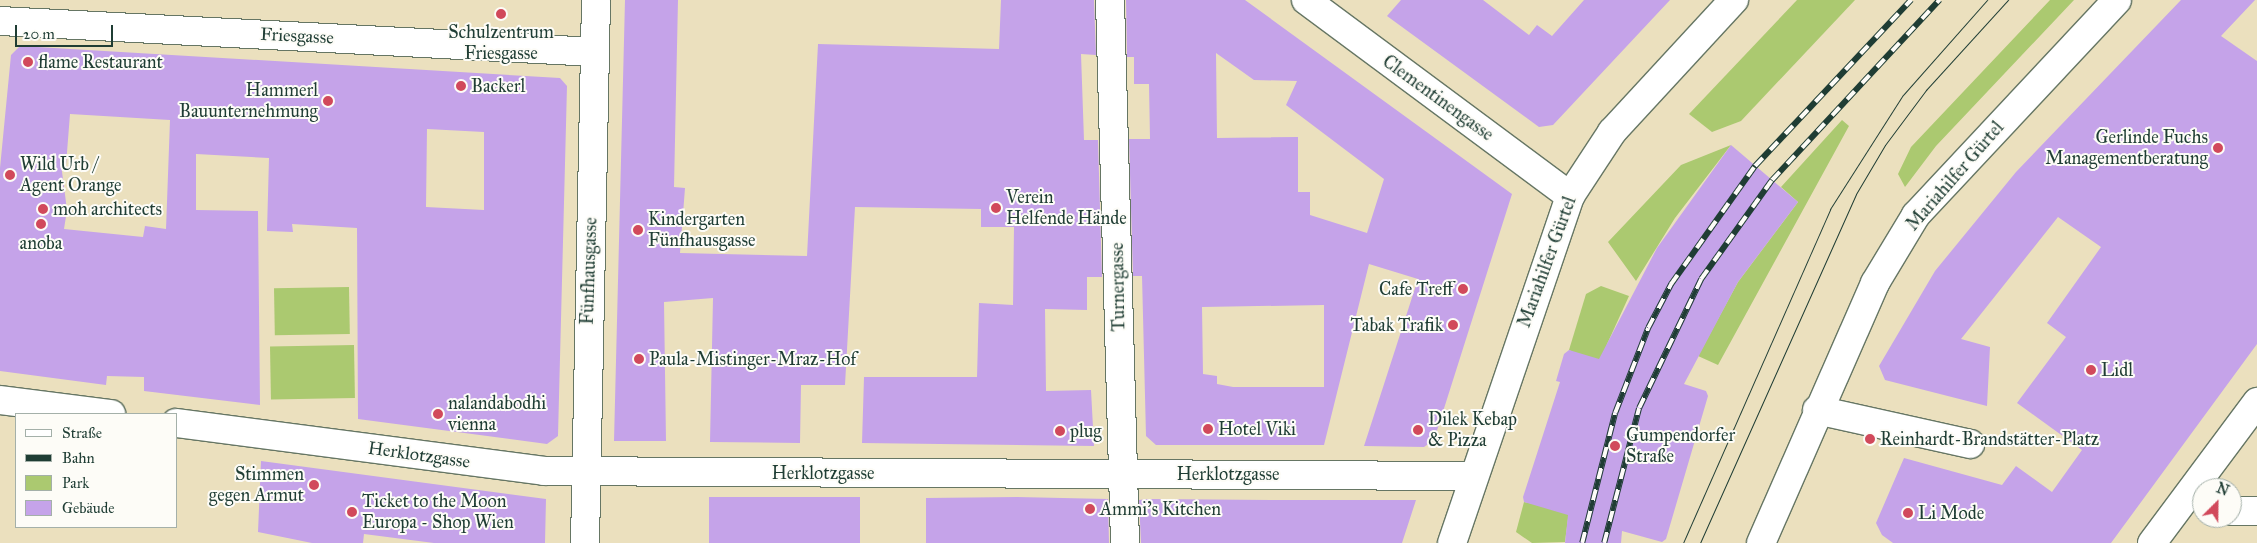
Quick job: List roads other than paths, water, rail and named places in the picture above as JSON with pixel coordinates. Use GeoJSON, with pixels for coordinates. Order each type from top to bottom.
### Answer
{"type":"FeatureCollection","features":[{"type":"Feature","properties":{"kind":"street","name":"Fünfhausgasse"},"geometry":{"type":"LineString","coordinates":[[585,543],[584,472],[596,0]]}},
{"type":"Feature","properties":{"kind":"street","name":"Turnergasse"},"geometry":{"type":"LineString","coordinates":[[1110,0],[1125,543]]}},
{"type":"Feature","properties":{"kind":"street","name":"Clementinengasse"},"geometry":{"type":"LineString","coordinates":[[1306,0],[1570,196]]}},
{"type":"Feature","properties":{"kind":"street","name":"Mariahilfer Gürtel"},"geometry":{"type":"LineString","coordinates":[[1452,543],[1472,476],[1570,196],[1612,132],[1734,0]]}},
{"type":"Feature","properties":{"kind":"street","name":"Mariahilfer Gürtel"},"geometry":{"type":"LineString","coordinates":[[1761,543],[1817,410],[1875,283],[1916,215],[2117,0]]}},
{"type":"Feature","properties":{"kind":"street","name":"Friesgasse"},"geometry":{"type":"LineString","coordinates":[[0,21],[595,52]]}},
{"type":"Feature","properties":{"kind":"street"},"geometry":{"type":"LineString","coordinates":[[0,400],[103,413]]}},
{"type":"Feature","properties":{"kind":"street"},"geometry":{"type":"LineString","coordinates":[[2209,478],[2257,402]]}},
{"type":"Feature","properties":{"kind":"street"},"geometry":{"type":"LineString","coordinates":[[1817,410],[1970,444]]}},
{"type":"Feature","properties":{"kind":"street","name":"Herklotzgasse"},"geometry":{"type":"LineString","coordinates":[[178,423],[544,472],[1472,476]]}},
{"type":"Feature","properties":{"kind":"street"},"geometry":{"type":"LineString","coordinates":[[2152,543],[2192,502]]}},
{"type":"Feature","properties":{"kind":"street"},"geometry":{"type":"LineString","coordinates":[[2242,511],[2257,511]]}},
{"type":"Feature","properties":{"kind":"tram line"},"geometry":{"type":"LineString","coordinates":[[1683,543],[1830,209],[1903,95],[1987,0]]}},
{"type":"Feature","properties":{"kind":"tram line"},"geometry":{"type":"LineString","coordinates":[[1700,543],[1856,194],[1885,145],[1926,90],[2008,0]]}},
{"type":"Feature","properties":{"kind":"railway"},"geometry":{"type":"LineString","coordinates":[[1582,543],[1615,413],[1648,328],[1671,284],[1755,166],[1911,0]]}},
{"type":"Feature","properties":{"kind":"railway"},"geometry":{"type":"LineString","coordinates":[[1604,543],[1639,408],[1701,279],[1772,180],[1939,0]]}},
{"type":"Feature","properties":{"kind":"place","name":"Schulzentrum Friesgasse"},"geometry":{"type":"Point","coordinates":[501,14]}},
{"type":"Feature","properties":{"kind":"place","name":"flame Restaurant"},"geometry":{"type":"Point","coordinates":[28,62]}},
{"type":"Feature","properties":{"kind":"place","name":"Backerl"},"geometry":{"type":"Point","coordinates":[461,86]}},
{"type":"Feature","properties":{"kind":"place","name":"Hammerl Bauunternehmung"},"geometry":{"type":"Point","coordinates":[328,101]}},
{"type":"Feature","properties":{"kind":"place","name":"Gerlinde Fuchs Managementberatung"},"geometry":{"type":"Point","coordinates":[2218,148]}},
{"type":"Feature","properties":{"kind":"place","name":"Wild Urb / Agent Orange"},"geometry":{"type":"Point","coordinates":[10,175]}},
{"type":"Feature","properties":{"kind":"place","name":"Verein Helfende Hände"},"geometry":{"type":"Point","coordinates":[996,208]}},
{"type":"Feature","properties":{"kind":"place","name":"moh architects"},"geometry":{"type":"Point","coordinates":[43,209]}},
{"type":"Feature","properties":{"kind":"place","name":"anoba"},"geometry":{"type":"Point","coordinates":[41,224]}},
{"type":"Feature","properties":{"kind":"place","name":"Kindergarten Fünfhausgasse"},"geometry":{"type":"Point","coordinates":[638,230]}},
{"type":"Feature","properties":{"kind":"place","name":"Cafe Treff"},"geometry":{"type":"Point","coordinates":[1463,289]}},
{"type":"Feature","properties":{"kind":"place","name":"Tabak Trafik"},"geometry":{"type":"Point","coordinates":[1453,325]}},
{"type":"Feature","properties":{"kind":"place","name":"Paula-Mistinger-Mraz-Hof"},"geometry":{"type":"Point","coordinates":[639,359]}},
{"type":"Feature","properties":{"kind":"place","name":"Lidl"},"geometry":{"type":"Point","coordinates":[2091,370]}},
{"type":"Feature","properties":{"kind":"place","name":"nalandabodhi vienna"},"geometry":{"type":"Point","coordinates":[438,414]}},
{"type":"Feature","properties":{"kind":"place","name":"Hotel Viki"},"geometry":{"type":"Point","coordinates":[1208,429]}},
{"type":"Feature","properties":{"kind":"place","name":"Dilek Kebap & Pizza"},"geometry":{"type":"Point","coordinates":[1418,430]}},
{"type":"Feature","properties":{"kind":"place","name":"plug"},"geometry":{"type":"Point","coordinates":[1060,431]}},
{"type":"Feature","properties":{"kind":"place","name":"Reinhardt-Brandstätter-Platz"},"geometry":{"type":"Point","coordinates":[1870,439]}},
{"type":"Feature","properties":{"kind":"place","name":"Gumpendorfer Straße"},"geometry":{"type":"Point","coordinates":[1615,446]}},
{"type":"Feature","properties":{"kind":"place","name":"Stimmen gegen Armut"},"geometry":{"type":"Point","coordinates":[314,485]}},
{"type":"Feature","properties":{"kind":"place","name":"Ammi's Kitchen"},"geometry":{"type":"Point","coordinates":[1090,509]}},
{"type":"Feature","properties":{"kind":"place","name":"Ticket to the Moon Europa - Shop Wien"},"geometry":{"type":"Point","coordinates":[352,512]}},
{"type":"Feature","properties":{"kind":"place","name":"Li Mode"},"geometry":{"type":"Point","coordinates":[1908,513]}}]}
